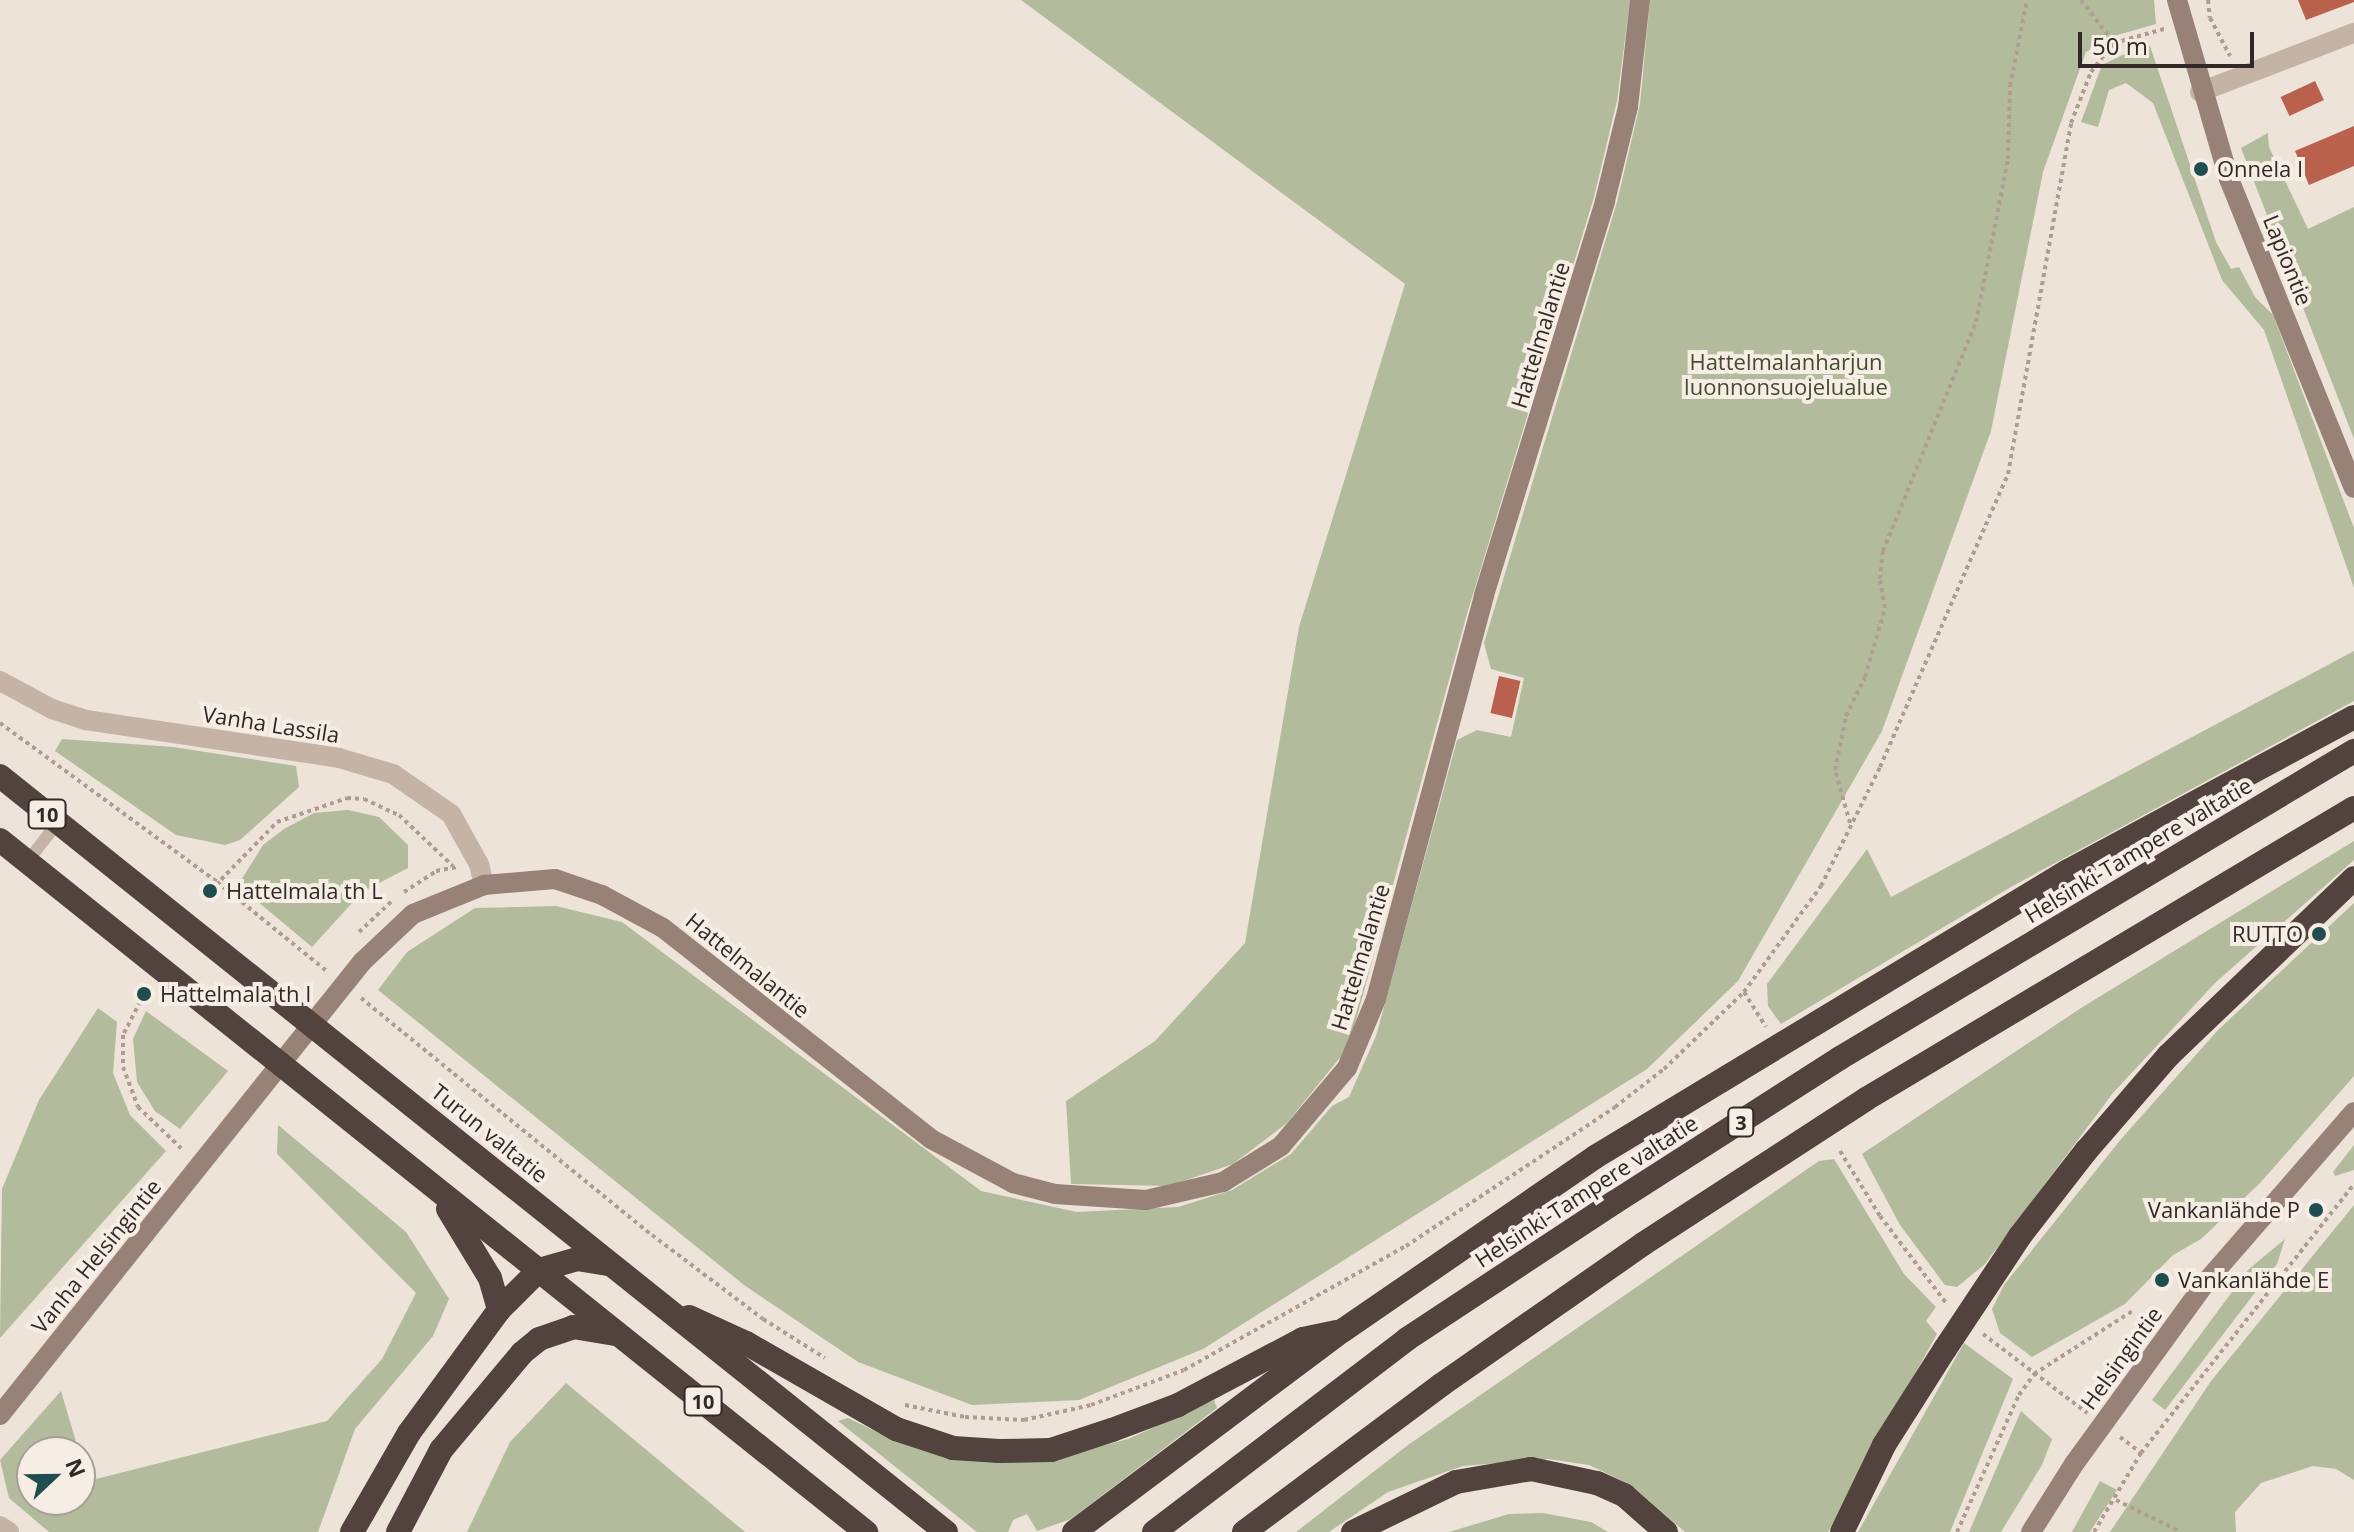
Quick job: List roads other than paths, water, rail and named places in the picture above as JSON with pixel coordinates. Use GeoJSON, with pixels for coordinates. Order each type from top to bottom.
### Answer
{"type":"FeatureCollection","features":[{"type":"Feature","properties":{"kind":"highway"},"geometry":{"type":"LineString","coordinates":[[1074,1532],[1342,1331],[1595,1157],[1818,1018],[2068,871],[2354,717]]}},
{"type":"Feature","properties":{"kind":"highway","name":"Helsinki-Tampere valtatie"},"geometry":{"type":"LineString","coordinates":[[1154,1532],[1407,1339],[1615,1202],[1840,1058],[2354,751]]}},
{"type":"Feature","properties":{"kind":"highway","name":"Turun valtatie"},"geometry":{"type":"LineString","coordinates":[[0,776],[946,1532]]}},
{"type":"Feature","properties":{"kind":"highway","name":"3"},"geometry":{"type":"LineString","coordinates":[[1244,1532],[1441,1385],[1669,1227],[2049,987],[2354,808]]}},
{"type":"Feature","properties":{"kind":"highway","name":"10"},"geometry":{"type":"LineString","coordinates":[[0,840],[866,1532]]}},
{"type":"Feature","properties":{"kind":"highway"},"geometry":{"type":"LineString","coordinates":[[1842,1532],[1884,1445],[1930,1373],[2020,1236],[2086,1151],[2169,1055],[2354,878]]}},
{"type":"Feature","properties":{"kind":"highway"},"geometry":{"type":"LineString","coordinates":[[435,1190],[485,1268],[499,1310]]}},
{"type":"Feature","properties":{"kind":"highway"},"geometry":{"type":"LineString","coordinates":[[352,1532],[409,1433],[499,1310],[539,1270],[577,1259],[614,1265]]}},
{"type":"Feature","properties":{"kind":"highway"},"geometry":{"type":"LineString","coordinates":[[656,1302],[746,1343],[896,1429],[953,1448],[999,1451],[1051,1450],[1112,1430],[1215,1387],[1303,1339],[1342,1331]]}},
{"type":"Feature","properties":{"kind":"highway"},"geometry":{"type":"LineString","coordinates":[[398,1532],[441,1450],[522,1353],[539,1339],[573,1327],[622,1336]]}},
{"type":"Feature","properties":{"kind":"highway"},"geometry":{"type":"LineString","coordinates":[[1353,1532],[1456,1482],[1531,1469],[1597,1483],[1624,1495],[1666,1532]]}},
{"type":"Feature","properties":{"kind":"street","name":"Hattelmalantie"},"geometry":{"type":"LineString","coordinates":[[229,1127],[362,962],[413,914],[484,885],[555,879],[602,895],[663,928],[931,1139],[1013,1183],[1055,1194],[1146,1200],[1223,1182],[1281,1146],[1347,1068],[1376,999],[1484,595],[1605,201],[1628,107],[1640,0]]}},
{"type":"Feature","properties":{"kind":"street","name":"Lapiontie"},"geometry":{"type":"LineString","coordinates":[[2177,0],[2200,92],[2229,179],[2354,488]]}},
{"type":"Feature","properties":{"kind":"street"},"geometry":{"type":"LineString","coordinates":[[2200,92],[2354,33]]}},
{"type":"Feature","properties":{"kind":"street","name":"Vanha Lassila"},"geometry":{"type":"LineString","coordinates":[[0,681],[52,709],[86,720],[339,758],[393,774],[451,814],[479,864],[484,885]]}},
{"type":"Feature","properties":{"kind":"street","name":"Helsingintie"},"geometry":{"type":"LineString","coordinates":[[2031,1532],[2074,1464],[2206,1282],[2354,1112]]}},
{"type":"Feature","properties":{"kind":"street","name":"Vanha Helsingintie"},"geometry":{"type":"LineString","coordinates":[[0,1415],[229,1127]]}},
{"type":"Feature","properties":{"kind":"street"},"geometry":{"type":"LineString","coordinates":[[0,1526],[9,1532]]}},
{"type":"Feature","properties":{"kind":"lane"},"geometry":{"type":"LineString","coordinates":[[27,862],[58,822]]}},
{"type":"Feature","properties":{"kind":"place","name":"Onnela I"},"geometry":{"type":"Point","coordinates":[2201,169]}},
{"type":"Feature","properties":{"kind":"place","name":"Hattelmala th L"},"geometry":{"type":"Point","coordinates":[210,891]}},
{"type":"Feature","properties":{"kind":"place","name":"RUTTO"},"geometry":{"type":"Point","coordinates":[2319,934]}},
{"type":"Feature","properties":{"kind":"place","name":"Hattelmala th I"},"geometry":{"type":"Point","coordinates":[144,994]}},
{"type":"Feature","properties":{"kind":"place","name":"Vankanlähde P"},"geometry":{"type":"Point","coordinates":[2316,1210]}},
{"type":"Feature","properties":{"kind":"place","name":"Vankanlähde E"},"geometry":{"type":"Point","coordinates":[2162,1280]}},
{"type":"Feature","properties":{"kind":"park label","name":"Hattelmalanharjun luonnonsuojelualue"},"geometry":{"type":"Point","coordinates":[1786,374]}}]}
